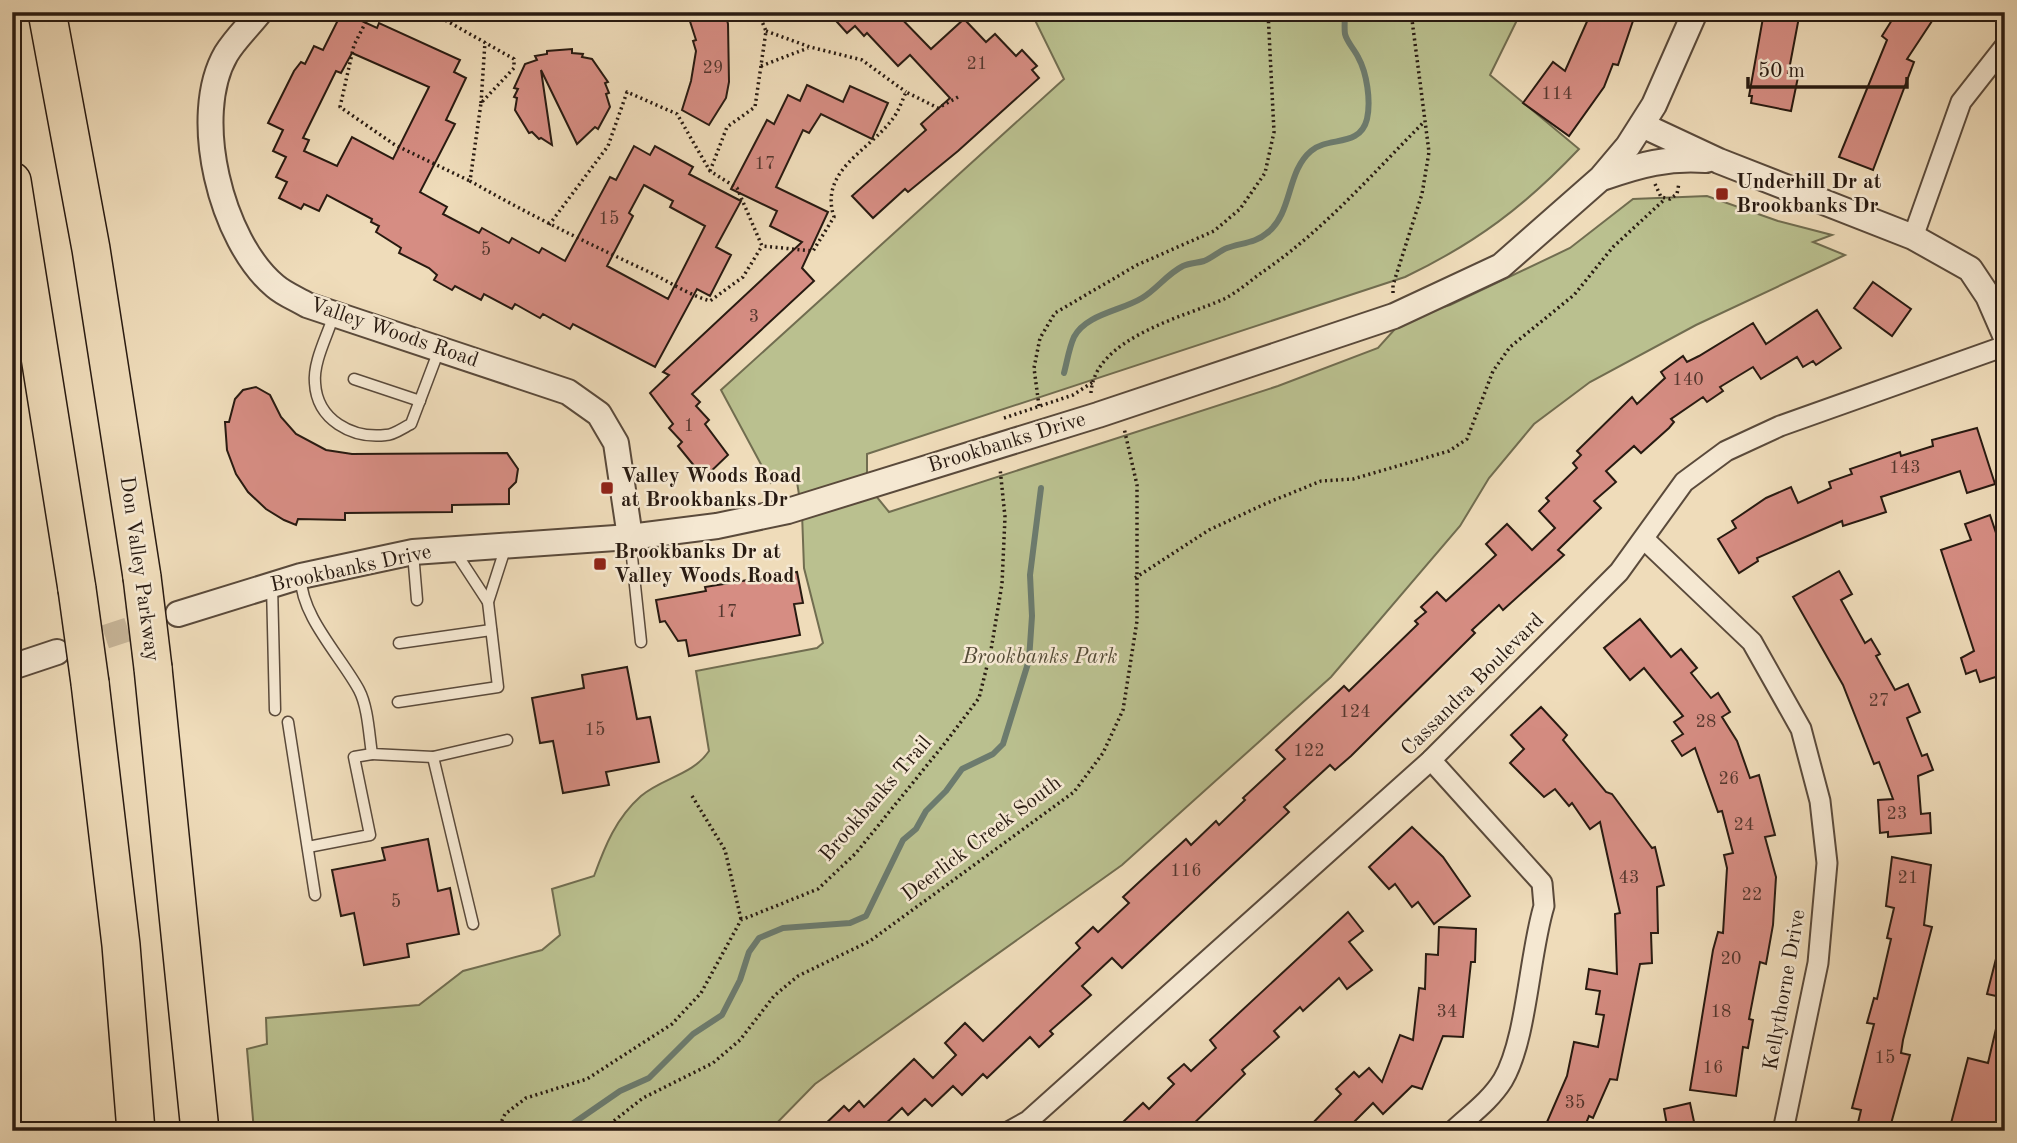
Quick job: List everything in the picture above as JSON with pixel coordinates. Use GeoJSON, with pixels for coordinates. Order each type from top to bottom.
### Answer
{"type":"FeatureCollection","features":[{"type":"Feature","properties":{"kind":"highway","name":"Don Valley Parkway"},"geometry":{"type":"LineString","coordinates":[[47,12],[91,249],[142,577],[200,1131]]}},
{"type":"Feature","properties":{"kind":"highway"},"geometry":{"type":"LineString","coordinates":[[12,181],[78,589],[121,945],[136,1131]]}},
{"type":"Feature","properties":{"kind":"street","name":"Brookbanks Drive"},"geometry":{"type":"LineString","coordinates":[[178,614],[301,576],[413,552],[630,537],[718,526],[788,511],[1098,415],[1394,316],[1501,266],[1601,178],[1620,158],[1642,125],[1695,12]]}},
{"type":"Feature","properties":{"kind":"street","name":"Valley Woods Road"},"geometry":{"type":"LineString","coordinates":[[252,14],[226,54],[211,97],[213,150],[228,218],[255,264],[276,286],[307,305],[568,392],[599,414],[616,443],[630,537]]}},
{"type":"Feature","properties":{"kind":"street"},"geometry":{"type":"LineString","coordinates":[[1913,237],[1961,102],[2005,46]]}},
{"type":"Feature","properties":{"kind":"street"},"geometry":{"type":"LineString","coordinates":[[1642,125],[1719,161],[1913,237],[1970,269],[1988,296],[2005,335]]}},
{"type":"Feature","properties":{"kind":"street"},"geometry":{"type":"LineString","coordinates":[[1601,178],[1650,162],[1671,159],[1719,161]]}},
{"type":"Feature","properties":{"kind":"street","name":"Cassandra Boulevard"},"geometry":{"type":"LineString","coordinates":[[1010,1131],[1028,1121],[1431,760],[1619,572],[1645,540],[1684,482],[1726,451],[1780,426],[2005,346]]}},
{"type":"Feature","properties":{"kind":"street","name":"Kellythorne Drive"},"geometry":{"type":"LineString","coordinates":[[1645,540],[1752,642],[1801,729],[1820,801],[1827,863],[1818,963],[1783,1131]]}},
{"type":"Feature","properties":{"kind":"street"},"geometry":{"type":"LineString","coordinates":[[12,667],[57,652]]}},
{"type":"Feature","properties":{"kind":"street"},"geometry":{"type":"LineString","coordinates":[[1431,760],[1542,883],[1544,906],[1514,1050],[1504,1078],[1490,1097],[1453,1131]]}},
{"type":"Feature","properties":{"kind":"lane"},"geometry":{"type":"LineString","coordinates":[[334,314],[314,382],[328,420],[355,432],[387,435],[411,424],[439,349]]}},
{"type":"Feature","properties":{"kind":"lane"},"geometry":{"type":"LineString","coordinates":[[354,379],[421,401]]}},
{"type":"Feature","properties":{"kind":"lane"},"geometry":{"type":"LineString","coordinates":[[630,537],[642,642]]}},
{"type":"Feature","properties":{"kind":"lane"},"geometry":{"type":"LineString","coordinates":[[398,702],[498,687],[488,602],[506,546]]}},
{"type":"Feature","properties":{"kind":"lane"},"geometry":{"type":"LineString","coordinates":[[454,550],[488,602]]}},
{"type":"Feature","properties":{"kind":"lane"},"geometry":{"type":"LineString","coordinates":[[413,552],[417,600]]}},
{"type":"Feature","properties":{"kind":"lane"},"geometry":{"type":"LineString","coordinates":[[301,576],[302,595],[343,669],[360,692],[372,754]]}},
{"type":"Feature","properties":{"kind":"lane"},"geometry":{"type":"LineString","coordinates":[[272,585],[275,710]]}},
{"type":"Feature","properties":{"kind":"lane"},"geometry":{"type":"LineString","coordinates":[[399,643],[491,630]]}},
{"type":"Feature","properties":{"kind":"lane"},"geometry":{"type":"LineString","coordinates":[[288,722],[315,895]]}},
{"type":"Feature","properties":{"kind":"lane"},"geometry":{"type":"LineString","coordinates":[[308,847],[370,835],[354,757],[372,754],[433,757],[508,740]]}},
{"type":"Feature","properties":{"kind":"lane"},"geometry":{"type":"LineString","coordinates":[[433,757],[473,924]]}},
{"type":"Feature","properties":{"kind":"path"},"geometry":{"type":"LineString","coordinates":[[371,12],[354,45],[340,107],[395,145],[470,181],[549,225],[670,282],[691,295],[709,301],[743,277],[762,246]]}},
{"type":"Feature","properties":{"kind":"path"},"geometry":{"type":"LineString","coordinates":[[431,12],[514,59],[514,68],[481,103]]}},
{"type":"Feature","properties":{"kind":"path"},"geometry":{"type":"LineString","coordinates":[[710,171],[727,127],[755,107],[766,31],[758,12]]}},
{"type":"Feature","properties":{"kind":"path"},"geometry":{"type":"LineString","coordinates":[[1039,406],[1034,368],[1040,338],[1055,313],[1138,265],[1214,231],[1240,209],[1265,173],[1274,132],[1268,12]]}},
{"type":"Feature","properties":{"kind":"path"},"geometry":{"type":"LineString","coordinates":[[1394,316],[1393,285],[1422,194],[1429,152],[1411,12]]}},
{"type":"Feature","properties":{"kind":"path"},"geometry":{"type":"LineString","coordinates":[[766,31],[810,47],[862,60],[906,92],[939,108],[958,97]]}},
{"type":"Feature","properties":{"kind":"path"},"geometry":{"type":"LineString","coordinates":[[470,181],[481,103],[485,42]]}},
{"type":"Feature","properties":{"kind":"path"},"geometry":{"type":"LineString","coordinates":[[761,66],[810,47]]}},
{"type":"Feature","properties":{"kind":"path"},"geometry":{"type":"LineString","coordinates":[[549,225],[608,146],[627,92],[677,114],[710,171],[737,188],[762,246]]}},
{"type":"Feature","properties":{"kind":"path"},"geometry":{"type":"LineString","coordinates":[[762,246],[813,251],[834,217],[828,200],[832,182],[891,121],[906,92]]}},
{"type":"Feature","properties":{"kind":"path"},"geometry":{"type":"LineString","coordinates":[[1098,415],[1091,390],[1106,358],[1138,335],[1227,298],[1285,257],[1324,226],[1424,122]]}},
{"type":"Feature","properties":{"kind":"path"},"geometry":{"type":"LineString","coordinates":[[1135,578],[1209,530],[1267,503],[1321,481],[1353,479],[1449,451],[1467,439],[1493,371],[1510,347],[1574,295],[1613,247],[1665,199],[1674,198],[1679,181]]}},
{"type":"Feature","properties":{"kind":"path"},"geometry":{"type":"LineString","coordinates":[[1655,182],[1658,192],[1665,199]]}},
{"type":"Feature","properties":{"kind":"path","name":"Deerlick Creek South"},"geometry":{"type":"LineString","coordinates":[[601,1131],[643,1098],[713,1063],[740,1040],[774,996],[797,976],[870,941],[1074,792],[1103,753],[1123,710],[1137,621],[1137,485],[1123,426]]}},
{"type":"Feature","properties":{"kind":"path","name":"Brookbanks Trail"},"geometry":{"type":"LineString","coordinates":[[741,920],[818,888],[856,853],[979,698],[991,650],[1002,584],[1005,517],[1000,445]]}},
{"type":"Feature","properties":{"kind":"path"},"geometry":{"type":"LineString","coordinates":[[497,1131],[505,1114],[526,1098],[587,1079],[672,1024],[701,993],[741,920],[725,850],[692,796]]}},
{"type":"Feature","properties":{"kind":"green space","name":"Brookbanks Park"},"geometry":{"type":"Polygon","coordinates":[[[1031,12],[1521,12],[1490,75],[1579,149],[1539,188],[1498,222],[1455,251],[1405,277],[867,454],[867,485],[889,512],[1278,386],[1378,348],[1404,319],[1450,305],[1570,248],[1633,199],[1707,196],[1778,221],[1832,235],[1813,242],[1845,255],[1696,325],[1590,382],[1534,424],[1489,478],[1460,526],[1331,677],[1122,865],[815,1084],[769,1131],[254,1131],[247,1049],[267,1044],[266,1018],[419,1005],[463,971],[542,950],[560,935],[552,889],[594,876],[612,833],[632,805],[649,790],[695,766],[709,751],[696,671],[817,648],[823,643],[804,568],[802,513],[796,476],[771,483],[721,390],[1064,79],[1031,12]]]}},
{"type":"Feature","properties":{"kind":"building"},"geometry":{"type":"Polygon","coordinates":[[[342,12],[377,28],[379,23],[460,60],[454,72],[466,78],[446,120],[455,124],[420,192],[447,207],[443,214],[479,233],[482,228],[509,243],[512,238],[539,253],[542,248],[565,261],[610,177],[616,180],[634,146],[650,155],[655,146],[693,167],[689,174],[741,201],[716,247],[731,255],[710,296],[697,289],[655,367],[573,324],[570,329],[543,314],[540,318],[515,304],[512,309],[484,294],[481,300],[455,286],[452,290],[434,280],[437,275],[429,268],[399,253],[401,248],[376,232],[379,226],[371,222],[372,219],[327,195],[319,211],[304,204],[301,209],[279,198],[287,182],[276,177],[286,157],[273,151],[283,130],[268,123],[294,71],[301,62],[305,64],[314,46],[323,50],[342,12]],[[352,53],[341,73],[336,71],[303,138],[309,140],[304,151],[337,166],[352,137],[393,159],[429,87],[352,53]],[[644,185],[629,213],[633,216],[607,266],[668,299],[705,226],[670,207],[673,201],[644,185]]]}},
{"type":"Feature","properties":{"kind":"building"},"geometry":{"type":"Polygon","coordinates":[[[687,12],[725,12],[728,24],[729,82],[726,98],[709,125],[682,110],[696,51],[693,41],[696,40],[687,12]]]}},
{"type":"Feature","properties":{"kind":"building"},"geometry":{"type":"Polygon","coordinates":[[[828,12],[895,12],[931,49],[964,19],[986,42],[995,34],[1016,56],[1022,50],[1037,66],[1032,70],[1039,78],[958,151],[908,192],[905,189],[873,218],[852,196],[926,130],[921,124],[950,98],[910,55],[898,66],[867,33],[864,36],[855,26],[847,33],[828,12]]]}},
{"type":"Feature","properties":{"kind":"building"},"geometry":{"type":"Polygon","coordinates":[[[1601,12],[1636,12],[1618,65],[1613,64],[1604,87],[1569,136],[1523,103],[1553,62],[1565,71],[1589,17],[1598,20],[1601,12]]]}},
{"type":"Feature","properties":{"kind":"building"},"geometry":{"type":"Polygon","coordinates":[[[1764,12],[1792,12],[1791,16],[1799,17],[1788,75],[1798,77],[1791,111],[1751,103],[1752,96],[1749,96],[1764,12]]]}},
{"type":"Feature","properties":{"kind":"building"},"geometry":{"type":"Polygon","coordinates":[[[1897,12],[1938,12],[1907,59],[1914,62],[1873,170],[1839,157],[1887,40],[1882,36],[1897,12]]]}},
{"type":"Feature","properties":{"kind":"building"},"geometry":{"type":"Polygon","coordinates":[[[572,49],[572,53],[583,54],[582,57],[592,59],[608,82],[605,83],[610,107],[598,129],[595,127],[577,144],[541,70],[552,145],[532,132],[529,133],[515,110],[517,98],[514,97],[518,89],[514,88],[525,64],[537,60],[535,56],[547,54],[547,51],[572,49]]]}},
{"type":"Feature","properties":{"kind":"building"},"geometry":{"type":"Polygon","coordinates":[[[807,85],[843,102],[850,86],[888,103],[872,139],[821,114],[809,133],[803,130],[776,187],[828,212],[802,268],[814,281],[692,394],[700,402],[696,406],[709,420],[705,424],[728,455],[704,478],[678,446],[682,442],[669,428],[673,424],[650,393],[669,375],[663,372],[802,242],[770,226],[777,211],[731,189],[767,120],[774,124],[788,95],[800,101],[807,85]]]}},
{"type":"Feature","properties":{"kind":"building"},"geometry":{"type":"Polygon","coordinates":[[[1873,282],[1911,309],[1892,336],[1854,308],[1873,282]]]}},
{"type":"Feature","properties":{"kind":"building"},"geometry":{"type":"Polygon","coordinates":[[[1817,310],[1841,348],[1816,365],[1813,361],[1803,367],[1797,357],[1761,379],[1753,367],[1720,387],[1723,391],[1707,402],[1703,397],[1671,419],[1674,422],[1669,428],[1641,453],[1634,446],[1606,471],[1616,482],[1594,501],[1601,508],[1558,550],[1564,555],[1503,610],[1499,605],[1472,630],[1475,633],[1351,756],[1335,770],[1330,765],[1284,807],[1289,812],[1122,968],[1112,958],[1082,986],[1091,995],[1050,1031],[1053,1034],[1039,1047],[1030,1037],[987,1078],[983,1074],[962,1095],[953,1086],[932,1106],[925,1099],[908,1115],[902,1108],[878,1131],[818,1131],[844,1106],[849,1111],[859,1101],[864,1107],[914,1059],[933,1078],[956,1055],[945,1043],[965,1023],[983,1041],[1080,948],[1076,943],[1093,927],[1098,932],[1129,903],[1123,897],[1150,872],[1186,839],[1191,845],[1216,821],[1219,825],[1245,800],[1243,798],[1285,759],[1276,750],[1344,686],[1349,691],[1418,624],[1415,621],[1426,612],[1421,607],[1437,592],[1446,601],[1496,555],[1486,544],[1507,524],[1532,550],[1555,528],[1539,511],[1549,501],[1546,498],[1577,468],[1573,463],[1581,455],[1577,451],[1632,397],[1637,404],[1665,378],[1661,372],[1683,356],[1687,362],[1753,323],[1766,344],[1817,310]]]}},
{"type":"Feature","properties":{"kind":"building"},"geometry":{"type":"Polygon","coordinates":[[[256,387],[270,395],[281,417],[296,434],[326,450],[352,454],[507,453],[518,469],[516,482],[509,489],[509,504],[452,505],[452,512],[345,513],[345,520],[298,519],[296,525],[284,520],[266,509],[248,492],[236,474],[227,450],[225,422],[229,422],[235,399],[243,390],[256,387]]]}},
{"type":"Feature","properties":{"kind":"building"},"geometry":{"type":"Polygon","coordinates":[[[1977,428],[1995,484],[1967,493],[1960,471],[1881,497],[1886,512],[1843,526],[1842,521],[1757,558],[1758,561],[1739,573],[1718,539],[1736,528],[1732,521],[1766,498],[1791,487],[1798,503],[1831,488],[1829,482],[1852,474],[1850,469],[1900,452],[1901,456],[1933,446],[1932,440],[1977,428]]]}},
{"type":"Feature","properties":{"kind":"building"},"geometry":{"type":"Polygon","coordinates":[[[1990,515],[2005,560],[2005,674],[1980,682],[1976,670],[1966,674],[1961,658],[1974,651],[1941,550],[1971,540],[1965,524],[1990,515]]]}},
{"type":"Feature","properties":{"kind":"building"},"geometry":{"type":"Polygon","coordinates":[[[1839,571],[1852,594],[1841,600],[1865,643],[1871,639],[1880,654],[1876,656],[1895,690],[1908,684],[1920,712],[1907,718],[1922,756],[1927,754],[1933,770],[1918,776],[1921,814],[1930,813],[1931,833],[1888,837],[1888,832],[1880,833],[1878,800],[1893,799],[1879,762],[1874,764],[1843,685],[1793,597],[1839,571]]]}},
{"type":"Feature","properties":{"kind":"building"},"geometry":{"type":"Polygon","coordinates":[[[797,572],[803,603],[794,604],[800,635],[689,656],[686,640],[678,641],[665,621],[660,622],[656,600],[706,591],[705,587],[797,572]]]}},
{"type":"Feature","properties":{"kind":"building"},"geometry":{"type":"Polygon","coordinates":[[[1640,619],[1671,657],[1681,649],[1697,668],[1691,673],[1711,698],[1718,693],[1730,712],[1722,717],[1737,741],[1750,778],[1759,775],[1775,835],[1765,837],[1776,877],[1773,925],[1766,964],[1760,962],[1749,1019],[1753,1020],[1748,1048],[1743,1047],[1736,1096],[1690,1090],[1713,950],[1718,932],[1723,933],[1727,868],[1724,855],[1733,853],[1722,811],[1718,812],[1695,748],[1682,756],[1672,741],[1683,734],[1674,722],[1683,716],[1644,668],[1630,680],[1604,648],[1640,619]]]}},
{"type":"Feature","properties":{"kind":"building"},"geometry":{"type":"Polygon","coordinates":[[[627,667],[637,719],[650,717],[659,762],[606,772],[609,785],[563,793],[553,741],[540,743],[532,698],[584,688],[582,675],[627,667]]]}},
{"type":"Feature","properties":{"kind":"building"},"geometry":{"type":"Polygon","coordinates":[[[1541,707],[1567,735],[1563,740],[1606,792],[1612,794],[1652,848],[1655,847],[1664,885],[1657,887],[1658,933],[1651,933],[1652,963],[1640,964],[1617,1080],[1610,1079],[1593,1118],[1589,1116],[1583,1131],[1568,1131],[1547,1122],[1567,1076],[1574,1042],[1598,1047],[1604,1015],[1596,1014],[1600,991],[1586,989],[1589,969],[1617,974],[1615,914],[1620,913],[1600,822],[1590,829],[1572,803],[1569,806],[1555,789],[1544,797],[1510,763],[1524,749],[1511,735],[1541,707]]]}},
{"type":"Feature","properties":{"kind":"building"},"geometry":{"type":"Polygon","coordinates":[[[1412,827],[1443,857],[1470,896],[1434,924],[1418,902],[1412,907],[1395,884],[1389,889],[1369,867],[1412,827]]]}},
{"type":"Feature","properties":{"kind":"building"},"geometry":{"type":"Polygon","coordinates":[[[428,839],[438,891],[450,888],[459,934],[407,944],[409,957],[364,965],[354,913],[341,916],[332,870],[385,860],[382,848],[428,839]]]}},
{"type":"Feature","properties":{"kind":"building"},"geometry":{"type":"Polygon","coordinates":[[[1892,857],[1931,865],[1924,925],[1932,927],[1903,1040],[1901,1053],[1910,1055],[1889,1131],[1856,1131],[1861,1110],[1852,1108],[1874,1024],[1867,1023],[1874,998],[1877,999],[1891,939],[1887,938],[1894,908],[1886,906],[1892,857]]]}},
{"type":"Feature","properties":{"kind":"building"},"geometry":{"type":"Polygon","coordinates":[[[1348,912],[1363,931],[1349,942],[1372,970],[1347,989],[1339,978],[1303,1011],[1300,1007],[1274,1031],[1279,1037],[1242,1070],[1245,1074],[1186,1131],[1131,1131],[1123,1122],[1143,1103],[1149,1109],[1174,1084],[1168,1078],[1184,1064],[1191,1071],[1216,1048],[1210,1040],[1348,912]]]}},
{"type":"Feature","properties":{"kind":"building"},"geometry":{"type":"Polygon","coordinates":[[[1439,927],[1476,929],[1475,962],[1471,962],[1463,1037],[1443,1036],[1422,1089],[1412,1086],[1383,1114],[1373,1103],[1345,1131],[1305,1131],[1341,1094],[1336,1089],[1354,1072],[1359,1077],[1369,1068],[1382,1082],[1400,1035],[1413,1040],[1419,988],[1425,989],[1426,954],[1438,955],[1439,927]]]}},
{"type":"Feature","properties":{"kind":"building"},"geometry":{"type":"Polygon","coordinates":[[[1999,947],[2005,948],[2005,998],[1987,994],[1999,947]]]}},
{"type":"Feature","properties":{"kind":"building"},"geometry":{"type":"Polygon","coordinates":[[[1998,1020],[2005,1020],[2005,1103],[1997,1131],[1949,1131],[1968,1058],[1988,1063],[1998,1020]]]}},
{"type":"Feature","properties":{"kind":"building"},"geometry":{"type":"Polygon","coordinates":[[[1690,1103],[1696,1131],[1668,1131],[1664,1109],[1690,1103]]]}},
{"type":"Feature","properties":{"kind":"waterway"},"geometry":{"type":"LineString","coordinates":[[1064,373],[1074,337],[1087,323],[1142,298],[1183,266],[1204,261],[1227,248],[1263,236],[1281,215],[1297,170],[1311,151],[1351,138],[1363,128],[1369,104],[1367,87],[1364,71],[1345,34],[1345,12]]}},
{"type":"Feature","properties":{"kind":"waterway"},"geometry":{"type":"LineString","coordinates":[[562,1131],[620,1091],[649,1078],[693,1034],[722,1015],[740,980],[749,952],[759,938],[783,928],[850,923],[866,916],[903,840],[916,829],[926,811],[946,791],[962,769],[993,754],[1003,744],[1029,660],[1032,616],[1030,575],[1041,488]]}},
{"type":"Feature","properties":{"kind":"tunnel"},"geometry":{"type":"LineString","coordinates":[[71,648],[160,619]]}},
{"type":"Feature","properties":{"kind":"place","name":"Underhill Dr at Brookbanks Dr"},"geometry":{"type":"Point","coordinates":[1722,194]}},
{"type":"Feature","properties":{"kind":"place","name":"Valley Woods Road at Brookbanks Dr"},"geometry":{"type":"Point","coordinates":[607,488]}},
{"type":"Feature","properties":{"kind":"place","name":"Brookbanks Dr at Valley Woods Road"},"geometry":{"type":"Point","coordinates":[600,564]}}]}
